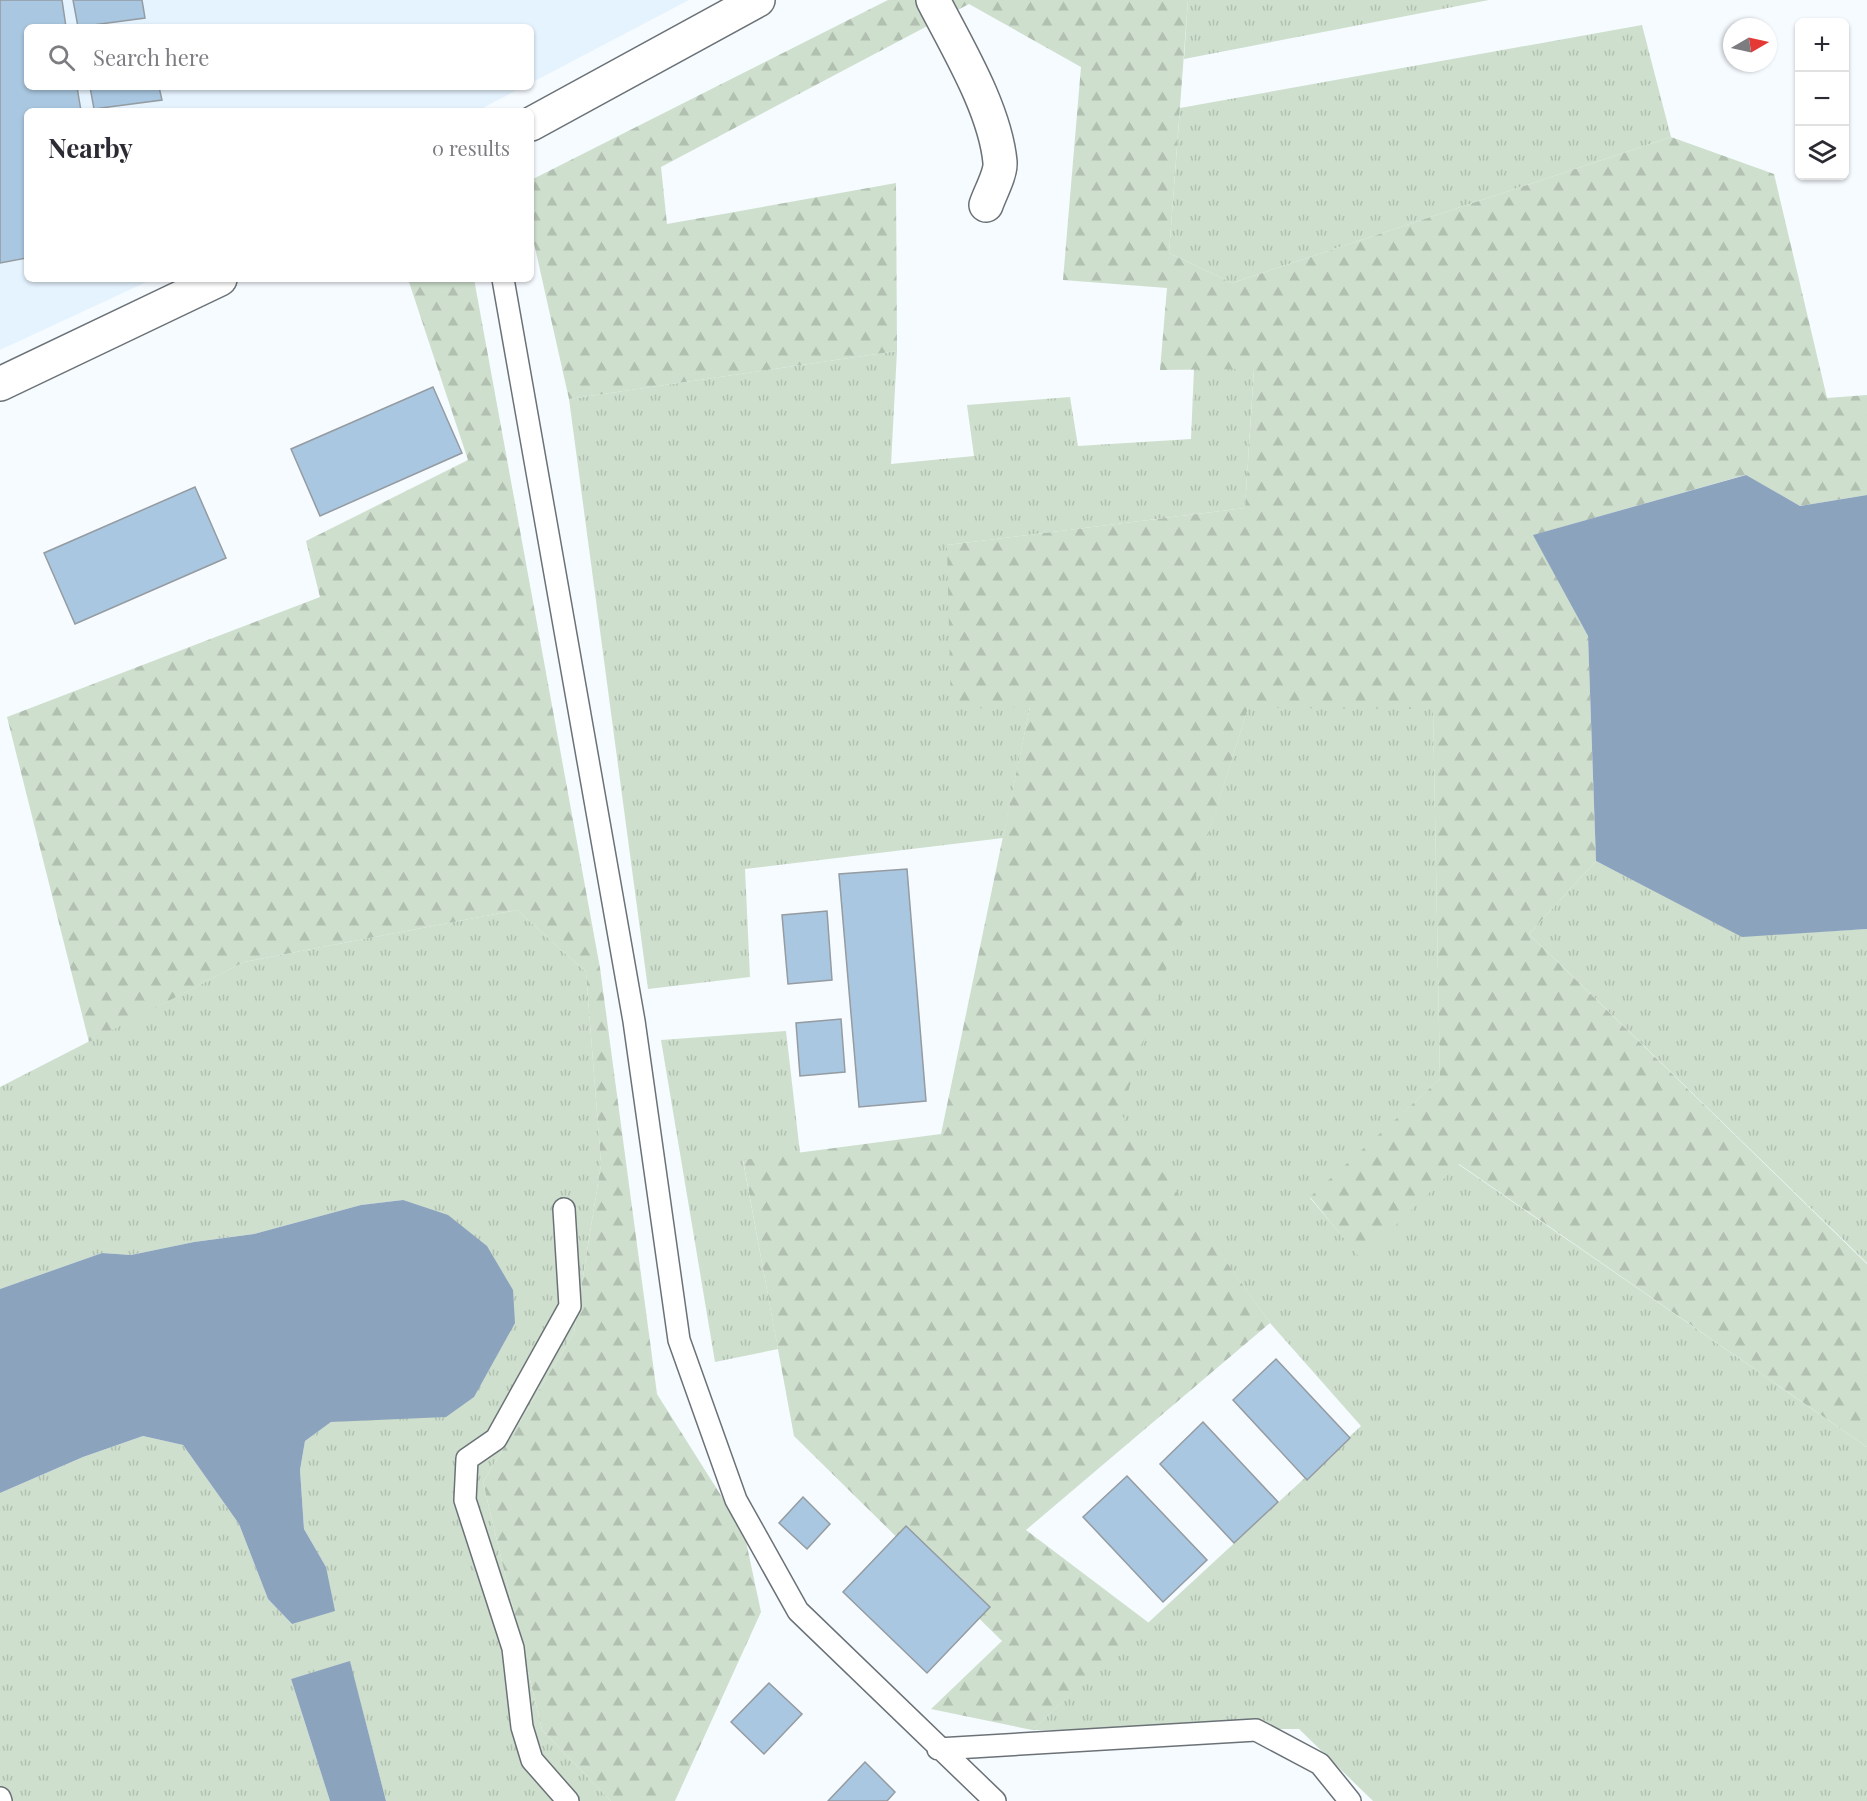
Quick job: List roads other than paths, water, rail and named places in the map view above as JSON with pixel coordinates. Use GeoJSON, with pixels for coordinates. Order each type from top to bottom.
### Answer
{"type":"FeatureCollection","features":[{"type":"Feature","properties":{"kind":"street"},"geometry":{"type":"LineString","coordinates":[[534,122],[758,0]]}},
{"type":"Feature","properties":{"kind":"street"},"geometry":{"type":"LineString","coordinates":[[933,0],[975,83],[994,134],[1000,164],[986,206]]}},
{"type":"Feature","properties":{"kind":"street"},"geometry":{"type":"LineString","coordinates":[[0,384],[214,282]]}},
{"type":"Feature","properties":{"kind":"lane"},"geometry":{"type":"LineString","coordinates":[[504,282],[634,1021],[679,1340],[736,1500],[798,1611],[938,1749],[995,1801]]}},
{"type":"Feature","properties":{"kind":"lane"},"geometry":{"type":"LineString","coordinates":[[564,1209],[570,1306],[496,1439],[467,1459],[465,1500],[513,1648],[522,1727],[532,1760],[568,1801]]}},
{"type":"Feature","properties":{"kind":"lane"},"geometry":{"type":"LineString","coordinates":[[938,1749],[1256,1730],[1320,1764],[1350,1801]]}},
{"type":"Feature","properties":{"kind":"water"},"geometry":{"type":"Polygon","coordinates":[[[1746,475],[1800,506],[1867,495],[1867,929],[1742,937],[1596,861],[1588,636],[1533,535],[1746,475]]]}},
{"type":"Feature","properties":{"kind":"water"},"geometry":{"type":"Polygon","coordinates":[[[403,1200],[448,1215],[487,1246],[513,1290],[515,1323],[474,1397],[446,1417],[331,1422],[305,1441],[300,1470],[304,1529],[326,1567],[335,1611],[292,1624],[268,1599],[239,1524],[183,1445],[143,1436],[83,1457],[0,1493],[0,1289],[102,1253],[131,1255],[194,1242],[254,1234],[361,1205],[403,1200]]]}},
{"type":"Feature","properties":{"kind":"water"},"geometry":{"type":"Polygon","coordinates":[[[350,1661],[386,1801],[330,1801],[291,1679],[350,1661]]]}}]}
